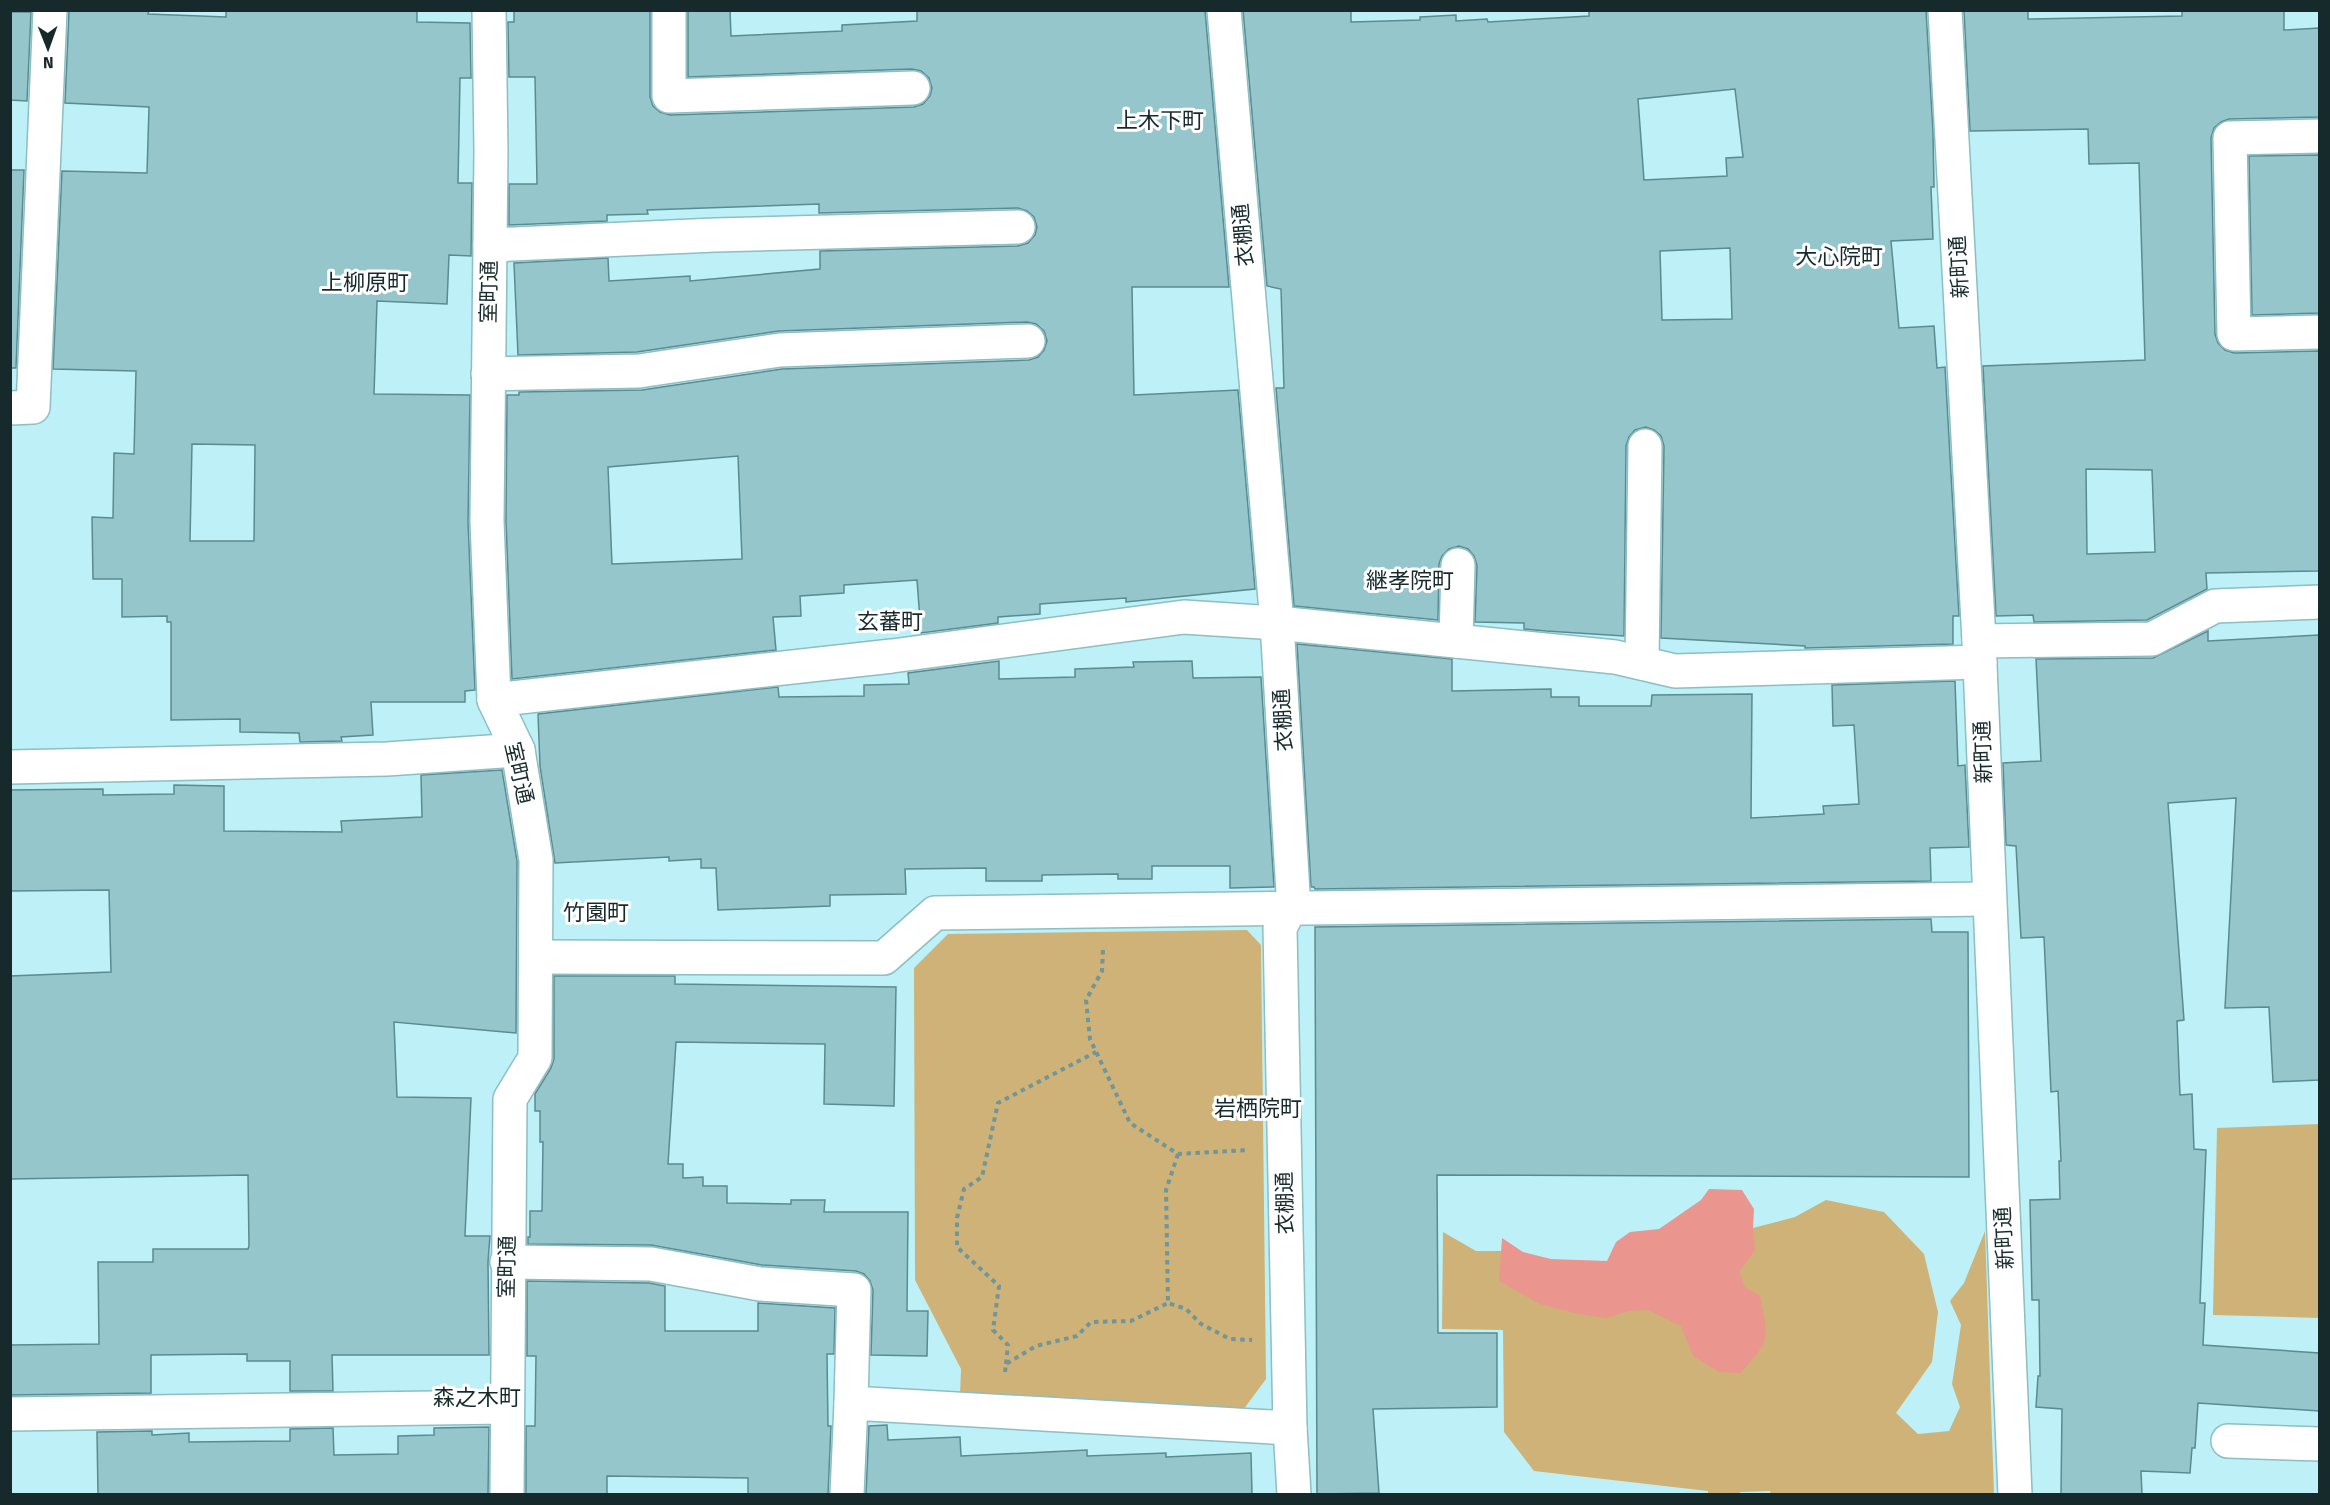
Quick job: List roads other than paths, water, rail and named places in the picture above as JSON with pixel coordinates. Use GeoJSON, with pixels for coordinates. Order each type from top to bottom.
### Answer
{"type":"FeatureCollection","features":[{"type":"Feature","properties":{"kind":"street"},"geometry":{"type":"LineString","coordinates":[[10,408],[33,407],[50,10]]}},
{"type":"Feature","properties":{"kind":"street","name":"室町通"},"geometry":{"type":"LineString","coordinates":[[489,10],[490,245],[487,521],[494,700],[518,750],[536,860],[535,1058],[510,1099],[507,1494]]}},
{"type":"Feature","properties":{"kind":"street"},"geometry":{"type":"LineString","coordinates":[[669,10],[669,96],[913,88]]}},
{"type":"Feature","properties":{"kind":"street","name":"衣棚通"},"geometry":{"type":"LineString","coordinates":[[1224,10],[1277,623],[1293,893],[1290,908],[1280,928],[1290,1428],[1294,1494]]}},
{"type":"Feature","properties":{"kind":"street","name":"新町通"},"geometry":{"type":"LineString","coordinates":[[1946,10],[1979,651],[1988,899],[2016,1494]]}},
{"type":"Feature","properties":{"kind":"street"},"geometry":{"type":"LineString","coordinates":[[2319,136],[2230,138],[2234,334],[2319,332]]}},
{"type":"Feature","properties":{"kind":"street"},"geometry":{"type":"LineString","coordinates":[[490,245],[714,222],[899,218],[1018,227]]}},
{"type":"Feature","properties":{"kind":"street"},"geometry":{"type":"LineString","coordinates":[[488,374],[639,371],[780,350],[1028,341]]}},
{"type":"Feature","properties":{"kind":"street"},"geometry":{"type":"LineString","coordinates":[[1642,663],[1645,446]]}},
{"type":"Feature","properties":{"kind":"street"},"geometry":{"type":"LineString","coordinates":[[1456,641],[1458,565]]}},
{"type":"Feature","properties":{"kind":"street"},"geometry":{"type":"LineString","coordinates":[[494,700],[892,656],[1184,616],[1277,623],[1615,657],[1676,671],[2152,639],[2215,606],[2319,602]]}},
{"type":"Feature","properties":{"kind":"street"},"geometry":{"type":"LineString","coordinates":[[10,767],[387,759],[518,750]]}},
{"type":"Feature","properties":{"kind":"street"},"geometry":{"type":"LineString","coordinates":[[536,957],[884,958],[935,913],[1988,899]]}},
{"type":"Feature","properties":{"kind":"street"},"geometry":{"type":"LineString","coordinates":[[507,1262],[651,1264],[760,1284],[855,1290],[847,1494]]}},
{"type":"Feature","properties":{"kind":"street"},"geometry":{"type":"LineString","coordinates":[[851,1404],[1290,1428]]}},
{"type":"Feature","properties":{"kind":"street"},"geometry":{"type":"LineString","coordinates":[[10,1414],[507,1407]]}},
{"type":"Feature","properties":{"kind":"street"},"geometry":{"type":"LineString","coordinates":[[2228,1441],[2319,1444]]}},
{"type":"Feature","properties":{"kind":"district","name":"上木下町"},"geometry":{"type":"Point","coordinates":[1160,120]}},
{"type":"Feature","properties":{"kind":"district","name":"大心院町"},"geometry":{"type":"Point","coordinates":[1839,256]}},
{"type":"Feature","properties":{"kind":"district","name":"上柳原町"},"geometry":{"type":"Point","coordinates":[365,282]}},
{"type":"Feature","properties":{"kind":"district","name":"継孝院町"},"geometry":{"type":"Point","coordinates":[1410,580]}},
{"type":"Feature","properties":{"kind":"district","name":"玄蕃町"},"geometry":{"type":"Point","coordinates":[890,621]}},
{"type":"Feature","properties":{"kind":"district","name":"竹園町"},"geometry":{"type":"Point","coordinates":[596,912]}},
{"type":"Feature","properties":{"kind":"district","name":"岩栖院町"},"geometry":{"type":"Point","coordinates":[1258,1108]}},
{"type":"Feature","properties":{"kind":"district","name":"森之木町"},"geometry":{"type":"Point","coordinates":[477,1397]}}]}
